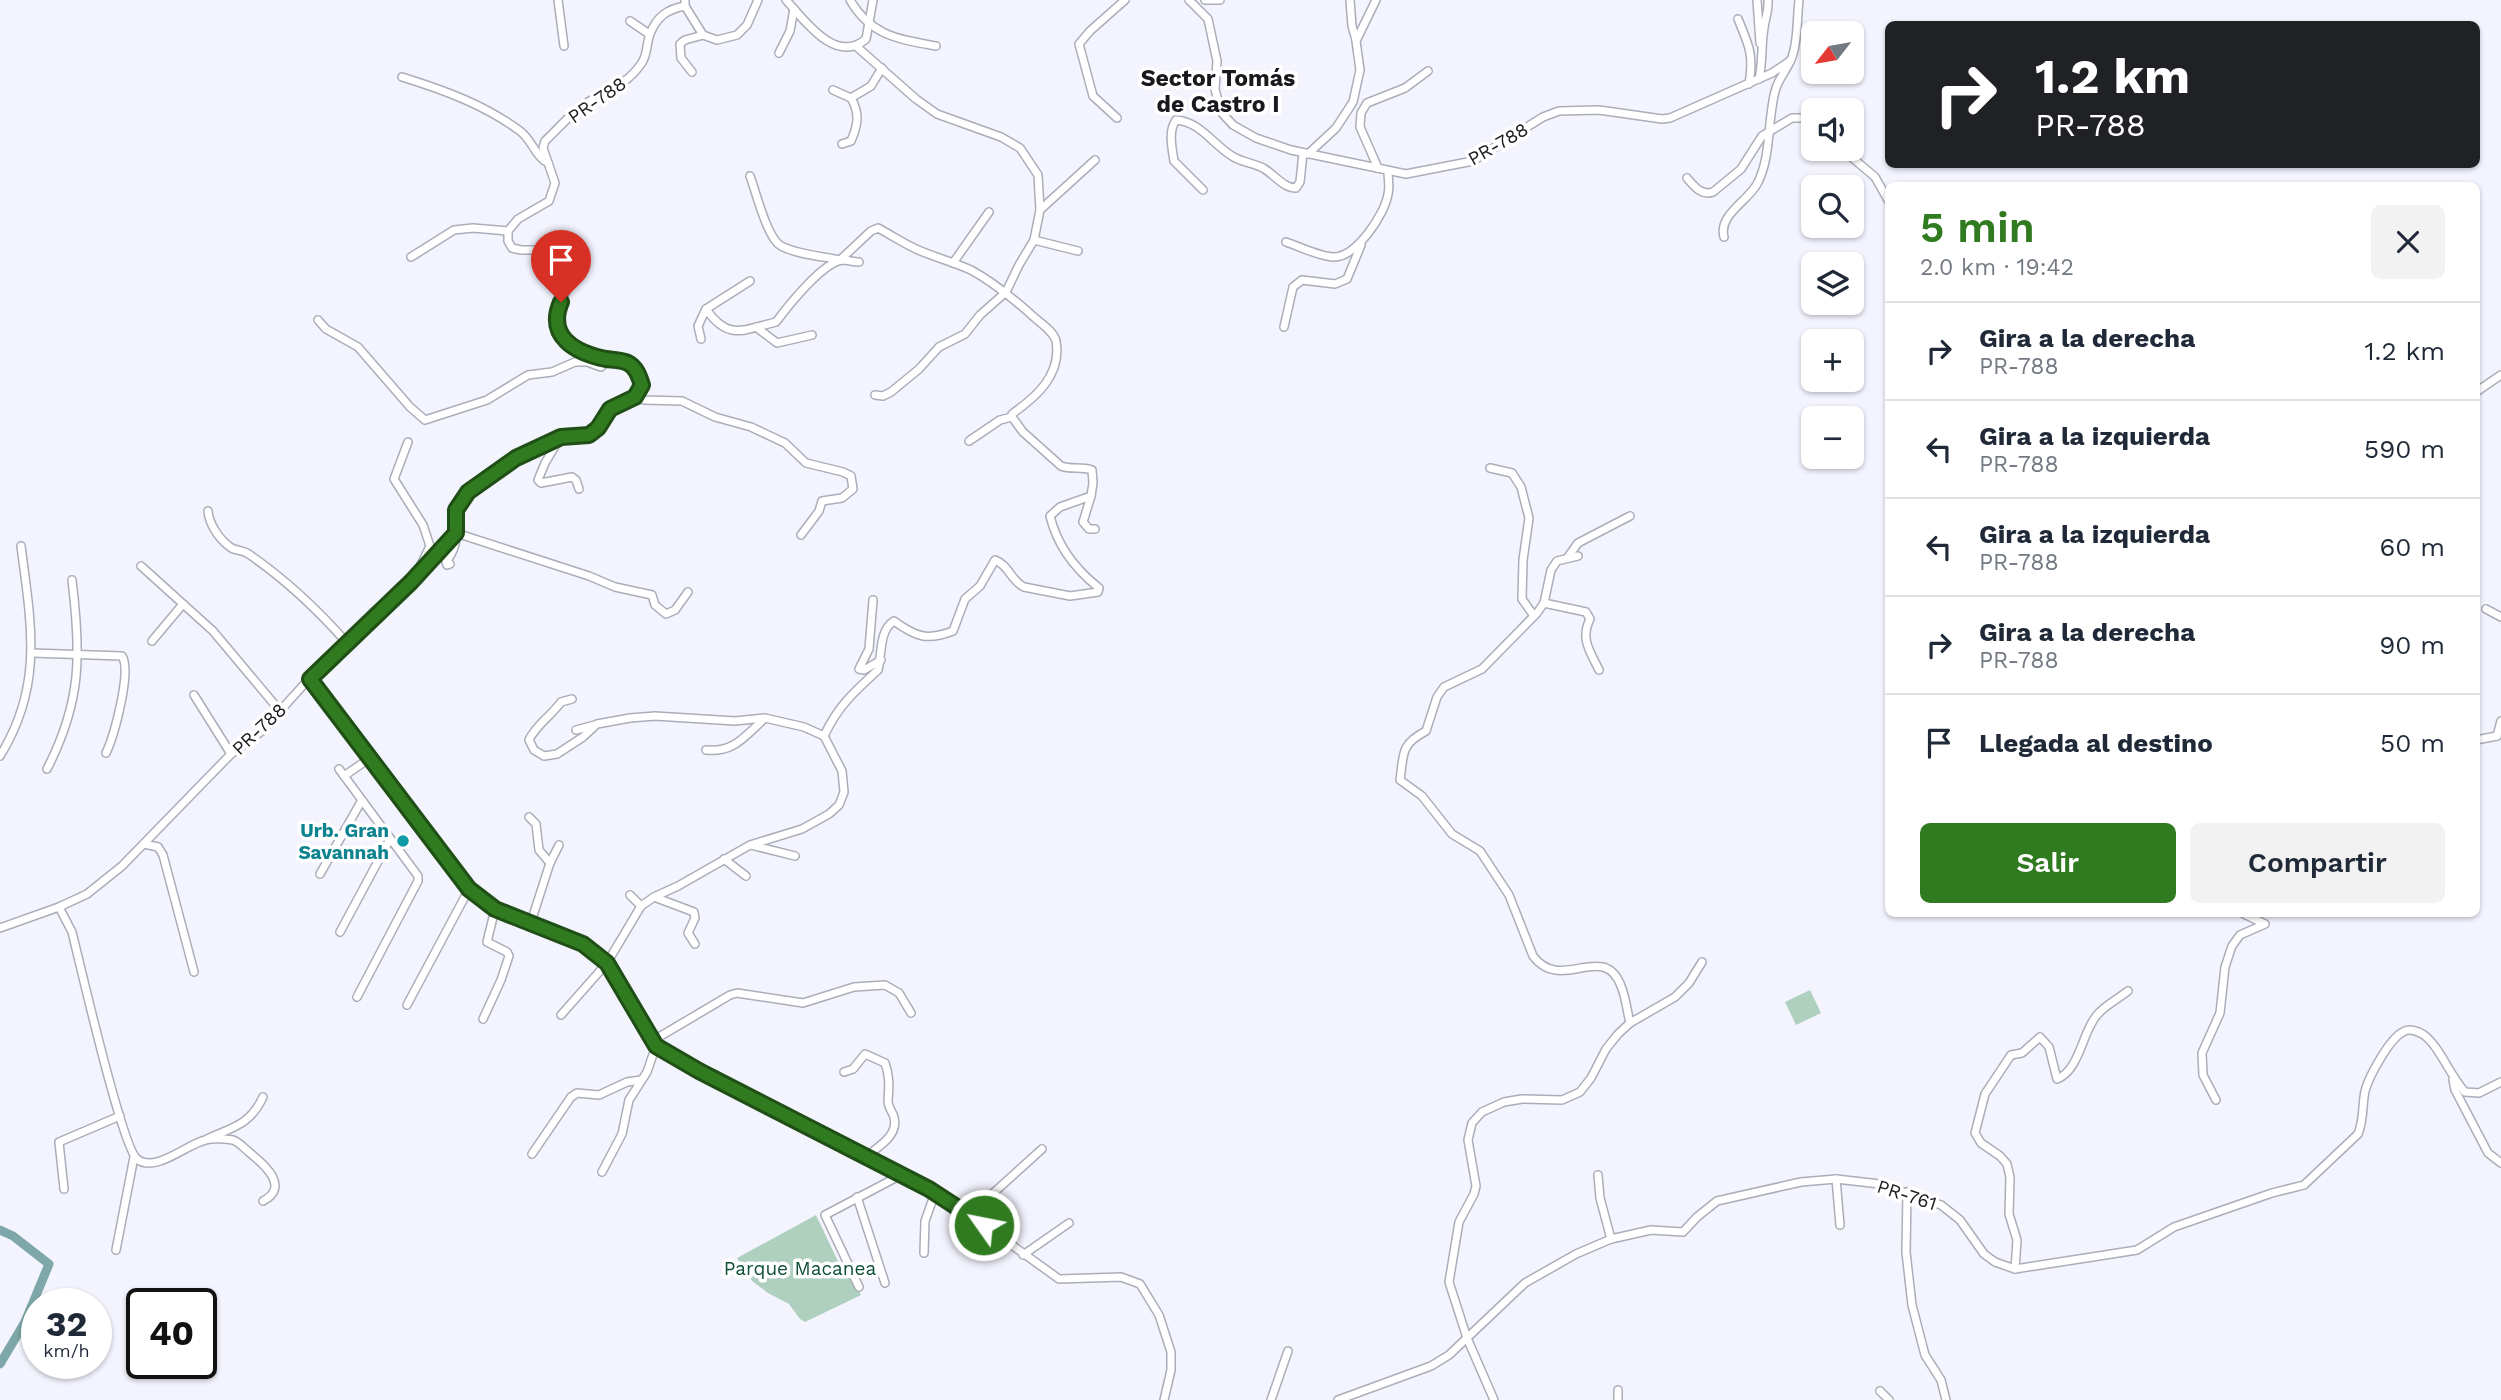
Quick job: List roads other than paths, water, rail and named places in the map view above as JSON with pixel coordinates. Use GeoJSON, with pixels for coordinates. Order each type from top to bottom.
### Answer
{"type":"FeatureCollection","features":[{"type":"Feature","properties":{"kind":"street"},"geometry":{"type":"LineString","coordinates":[[558,0],[564,46]]}},
{"type":"Feature","properties":{"kind":"street"},"geometry":{"type":"LineString","coordinates":[[692,72],[681,58],[680,44],[703,35],[717,40],[737,35],[747,25],[758,0]]}},
{"type":"Feature","properties":{"kind":"street"},"geometry":{"type":"LineString","coordinates":[[786,0],[821,38],[843,47],[857,47],[937,114],[1001,137],[1020,148],[1038,175],[1040,210],[1034,240],[1006,292],[980,315],[965,334],[939,347],[919,369],[891,391],[883,396],[875,395]]}},
{"type":"Feature","properties":{"kind":"street"},"geometry":{"type":"LineString","coordinates":[[850,0],[859,16],[870,26],[896,39],[936,46]]}},
{"type":"Feature","properties":{"kind":"street"},"geometry":{"type":"LineString","coordinates":[[857,47],[866,39],[873,0]]}},
{"type":"Feature","properties":{"kind":"street"},"geometry":{"type":"LineString","coordinates":[[1117,118],[1093,96],[1079,44],[1125,0]]}},
{"type":"Feature","properties":{"kind":"street","name":"PR-788"},"geometry":{"type":"LineString","coordinates":[[1189,0],[1208,19],[1217,61],[1215,89],[1221,112],[1233,125],[1256,138],[1305,154],[1378,168],[1399,175],[1429,172],[1473,162],[1550,113],[1599,110],[1670,118],[1759,79],[1790,61]]}},
{"type":"Feature","properties":{"kind":"street"},"geometry":{"type":"LineString","coordinates":[[1205,0],[1220,0]]}},
{"type":"Feature","properties":{"kind":"street"},"geometry":{"type":"LineString","coordinates":[[1203,190],[1174,161],[1171,133],[1176,120],[1188,121],[1232,156],[1263,168],[1290,188],[1296,188],[1300,182],[1305,154],[1335,128],[1353,102],[1360,70],[1350,0]]}},
{"type":"Feature","properties":{"kind":"street"},"geometry":{"type":"LineString","coordinates":[[1356,41],[1376,0]]}},
{"type":"Feature","properties":{"kind":"street"},"geometry":{"type":"LineString","coordinates":[[1757,0],[1758,32],[1763,47]]}},
{"type":"Feature","properties":{"kind":"street"},"geometry":{"type":"LineString","coordinates":[[1759,79],[1768,0]]}},
{"type":"Feature","properties":{"kind":"street"},"geometry":{"type":"LineString","coordinates":[[1724,237],[1723,231],[1730,213],[1748,197],[1758,182],[1771,131],[1776,89],[1794,53],[1799,0]]}},
{"type":"Feature","properties":{"kind":"street","name":"PR-788"},"geometry":{"type":"LineString","coordinates":[[508,231],[518,219],[549,201],[555,183],[543,148],[545,141],[584,104],[624,83],[642,64],[649,34],[662,14],[685,3],[703,35]]}},
{"type":"Feature","properties":{"kind":"street"},"geometry":{"type":"LineString","coordinates":[[779,53],[790,31],[794,9]]}},
{"type":"Feature","properties":{"kind":"street"},"geometry":{"type":"LineString","coordinates":[[1738,19],[1751,50],[1753,62],[1749,83]]}},
{"type":"Feature","properties":{"kind":"street"},"geometry":{"type":"LineString","coordinates":[[630,21],[649,34]]}},
{"type":"Feature","properties":{"kind":"street"},"geometry":{"type":"LineString","coordinates":[[851,98],[871,86],[882,68]]}},
{"type":"Feature","properties":{"kind":"street"},"geometry":{"type":"LineString","coordinates":[[1378,168],[1360,127],[1361,113],[1367,103],[1405,88],[1428,71]]}},
{"type":"Feature","properties":{"kind":"street"},"geometry":{"type":"LineString","coordinates":[[402,77],[448,91],[503,119],[526,136],[539,157],[549,163]]}},
{"type":"Feature","properties":{"kind":"street"},"geometry":{"type":"LineString","coordinates":[[834,90],[851,98],[858,109],[856,129],[851,141],[842,144]]}},
{"type":"Feature","properties":{"kind":"street"},"geometry":{"type":"LineString","coordinates":[[1687,178],[1698,190],[1709,194],[1713,192],[1741,169],[1762,136],[1793,118],[1801,118]]}},
{"type":"Feature","properties":{"kind":"street"},"geometry":{"type":"LineString","coordinates":[[1040,210],[1095,159]]}},
{"type":"Feature","properties":{"kind":"street"},"geometry":{"type":"LineString","coordinates":[[1856,161],[1875,177],[1885,195]]}},
{"type":"Feature","properties":{"kind":"street"},"geometry":{"type":"LineString","coordinates":[[1284,327],[1293,287],[1302,280],[1335,284],[1347,279],[1362,242],[1384,208],[1389,192],[1388,172]]}},
{"type":"Feature","properties":{"kind":"street"},"geometry":{"type":"LineString","coordinates":[[750,176],[768,228],[779,245],[800,252],[859,262]]}},
{"type":"Feature","properties":{"kind":"street"},"geometry":{"type":"LineString","coordinates":[[953,263],[989,212]]}},
{"type":"Feature","properties":{"kind":"street"},"geometry":{"type":"LineString","coordinates":[[411,257],[454,230],[473,228],[508,231],[508,241],[512,248],[547,250],[565,271],[567,289],[555,316],[557,329],[564,340],[593,356],[627,362],[636,370],[642,385],[635,397],[610,409],[598,428],[589,435],[561,437],[516,458],[468,492],[456,510],[457,540],[446,563],[450,564]]}},
{"type":"Feature","properties":{"kind":"street"},"geometry":{"type":"LineString","coordinates":[[706,309],[715,323],[734,331],[776,322],[797,293],[878,228],[916,248],[970,270],[1006,292],[1056,338],[1055,363],[1048,382],[1035,397],[1012,414],[1012,417],[1000,420],[969,441]]}},
{"type":"Feature","properties":{"kind":"street"},"geometry":{"type":"LineString","coordinates":[[1034,240],[1078,251]]}},
{"type":"Feature","properties":{"kind":"street"},"geometry":{"type":"LineString","coordinates":[[1286,242],[1333,257],[1345,255],[1362,242]]}},
{"type":"Feature","properties":{"kind":"street"},"geometry":{"type":"LineString","coordinates":[[701,339],[698,326],[706,309],[750,281]]}},
{"type":"Feature","properties":{"kind":"street"},"geometry":{"type":"LineString","coordinates":[[318,320],[326,329],[358,347],[425,421],[487,400],[528,375],[552,372],[575,362],[587,362],[601,367],[608,360]]}},
{"type":"Feature","properties":{"kind":"street"},"geometry":{"type":"LineString","coordinates":[[756,327],[777,343],[812,335]]}},
{"type":"Feature","properties":{"kind":"street"},"geometry":{"type":"LineString","coordinates":[[2480,389],[2501,375]]}},
{"type":"Feature","properties":{"kind":"street"},"geometry":{"type":"LineString","coordinates":[[635,397],[644,400],[682,401],[715,417],[751,427],[785,443],[806,463],[851,476],[853,489],[842,498],[822,501],[819,511],[801,535]]}},
{"type":"Feature","properties":{"kind":"street"},"geometry":{"type":"LineString","coordinates":[[1012,417],[1023,432],[1060,466],[1092,470],[1091,496],[1083,522],[1089,529],[1095,528]]}},
{"type":"Feature","properties":{"kind":"street"},"geometry":{"type":"LineString","coordinates":[[561,437],[538,480],[546,483],[572,477],[579,489]]}},
{"type":"Feature","properties":{"kind":"street"},"geometry":{"type":"LineString","coordinates":[[408,442],[394,479],[422,525],[430,546],[411,582]]}},
{"type":"Feature","properties":{"kind":"street"},"geometry":{"type":"LineString","coordinates":[[1490,468],[1511,472],[1521,487],[1529,518],[1523,560],[1522,599],[1534,616]]}},
{"type":"Feature","properties":{"kind":"street"},"geometry":{"type":"LineString","coordinates":[[824,736],[833,715],[853,692],[878,670],[884,634],[890,623],[894,621],[909,632],[923,636],[937,637],[953,631],[965,600],[980,586],[995,560],[1003,563],[1017,584],[1024,587],[1070,596],[1098,592],[1099,588],[1082,575],[1065,552],[1053,530],[1050,516],[1060,507],[1091,496]]}},
{"type":"Feature","properties":{"kind":"street"},"geometry":{"type":"LineString","coordinates":[[208,511],[208,522],[231,549],[247,552],[277,576],[323,615],[348,643]]}},
{"type":"Feature","properties":{"kind":"street"},"geometry":{"type":"LineString","coordinates":[[1568,557],[1578,543],[1630,516]]}},
{"type":"Feature","properties":{"kind":"street"},"geometry":{"type":"LineString","coordinates":[[456,533],[615,587],[652,595],[655,605],[666,614],[675,610],[688,592]]}},
{"type":"Feature","properties":{"kind":"street","name":"PR-788"},"geometry":{"type":"LineString","coordinates":[[0,928],[87,894],[122,866],[231,754],[261,731],[310,679],[411,582],[456,533]]}},
{"type":"Feature","properties":{"kind":"street"},"geometry":{"type":"LineString","coordinates":[[0,756],[18,722],[29,686],[32,653],[21,546]]}},
{"type":"Feature","properties":{"kind":"street"},"geometry":{"type":"LineString","coordinates":[[1577,556],[1557,561],[1551,570],[1544,603],[1482,669],[1444,687],[1437,697],[1426,731],[1410,739],[1404,749],[1400,780],[1422,796],[1452,834],[1480,851],[1510,895],[1533,956],[1538,962],[1545,968],[1564,972],[1596,964],[1611,971],[1621,984],[1630,1023]]}},
{"type":"Feature","properties":{"kind":"street"},"geometry":{"type":"LineString","coordinates":[[141,566],[213,631],[280,711]]}},
{"type":"Feature","properties":{"kind":"street"},"geometry":{"type":"LineString","coordinates":[[47,769],[66,728],[77,680],[77,621],[72,580]]}},
{"type":"Feature","properties":{"kind":"street"},"geometry":{"type":"LineString","coordinates":[[873,600],[869,649],[859,669],[864,670],[881,660]]}},
{"type":"Feature","properties":{"kind":"street"},"geometry":{"type":"LineString","coordinates":[[1544,603],[1587,612],[1590,619],[1585,637],[1599,670]]}},
{"type":"Feature","properties":{"kind":"street"},"geometry":{"type":"LineString","coordinates":[[152,641],[183,604]]}},
{"type":"Feature","properties":{"kind":"street"},"geometry":{"type":"LineString","coordinates":[[2486,609],[2501,617]]}},
{"type":"Feature","properties":{"kind":"street"},"geometry":{"type":"LineString","coordinates":[[32,653],[122,656],[125,661],[120,704],[106,753]]}},
{"type":"Feature","properties":{"kind":"street"},"geometry":{"type":"LineString","coordinates":[[310,679],[469,889],[495,909],[583,944],[607,963],[656,1046],[935,1193],[1059,1279],[1121,1278],[1140,1284],[1159,1315],[1171,1352],[1171,1370],[1164,1400]]}},
{"type":"Feature","properties":{"kind":"street"},"geometry":{"type":"LineString","coordinates":[[194,695],[231,754]]}},
{"type":"Feature","properties":{"kind":"street"},"geometry":{"type":"LineString","coordinates":[[572,699],[561,702],[553,715],[532,734],[529,740],[534,750],[544,756],[557,754],[597,724]]}},
{"type":"Feature","properties":{"kind":"street"},"geometry":{"type":"LineString","coordinates":[[561,1015],[607,963],[641,906],[750,845],[802,829],[829,814],[839,805],[844,792],[842,771],[824,736],[804,727],[765,718],[735,720],[655,716],[630,718],[576,730]]}},
{"type":"Feature","properties":{"kind":"street"},"geometry":{"type":"LineString","coordinates":[[706,750],[730,748],[765,718]]}},
{"type":"Feature","properties":{"kind":"street"},"geometry":{"type":"LineString","coordinates":[[2480,740],[2499,738],[2501,721]]}},
{"type":"Feature","properties":{"kind":"street"},"geometry":{"type":"LineString","coordinates":[[344,776],[370,758]]}},
{"type":"Feature","properties":{"kind":"street"},"geometry":{"type":"LineString","coordinates":[[339,769],[418,877],[357,997]]}},
{"type":"Feature","properties":{"kind":"street"},"geometry":{"type":"LineString","coordinates":[[320,874],[362,800]]}},
{"type":"Feature","properties":{"kind":"street"},"geometry":{"type":"LineString","coordinates":[[529,817],[536,824],[539,850],[550,863]]}},
{"type":"Feature","properties":{"kind":"street"},"geometry":{"type":"LineString","coordinates":[[340,932],[390,839]]}},
{"type":"Feature","properties":{"kind":"street"},"geometry":{"type":"LineString","coordinates":[[144,844],[158,847],[163,855],[194,972]]}},
{"type":"Feature","properties":{"kind":"street"},"geometry":{"type":"LineString","coordinates":[[531,922],[550,863],[559,845]]}},
{"type":"Feature","properties":{"kind":"street"},"geometry":{"type":"LineString","coordinates":[[750,845],[795,856]]}},
{"type":"Feature","properties":{"kind":"street"},"geometry":{"type":"LineString","coordinates":[[724,859],[746,876]]}},
{"type":"Feature","properties":{"kind":"street"},"geometry":{"type":"LineString","coordinates":[[407,1004],[469,889]]}},
{"type":"Feature","properties":{"kind":"street"},"geometry":{"type":"LineString","coordinates":[[630,895],[641,906]]}},
{"type":"Feature","properties":{"kind":"street"},"geometry":{"type":"LineString","coordinates":[[654,897],[694,912],[695,918],[688,933],[695,944]]}},
{"type":"Feature","properties":{"kind":"street"},"geometry":{"type":"LineString","coordinates":[[59,907],[72,932],[120,1116],[134,1157],[116,1250]]}},
{"type":"Feature","properties":{"kind":"street"},"geometry":{"type":"LineString","coordinates":[[483,1019],[509,956],[487,942],[495,909]]}},
{"type":"Feature","properties":{"kind":"street"},"geometry":{"type":"LineString","coordinates":[[2216,1100],[2203,1075],[2202,1053],[2220,1013],[2225,967],[2232,946],[2240,935],[2264,924],[2250,917]]}},
{"type":"Feature","properties":{"kind":"street"},"geometry":{"type":"LineString","coordinates":[[1494,1400],[1467,1338],[1449,1282],[1459,1222],[1476,1186],[1468,1140],[1472,1123],[1482,1112],[1504,1102],[1522,1098],[1562,1100],[1580,1092],[1618,1034],[1630,1023],[1675,997],[1689,983],[1702,962]]}},
{"type":"Feature","properties":{"kind":"street"},"geometry":{"type":"LineString","coordinates":[[602,1172],[622,1134],[629,1100],[648,1072],[659,1037],[730,995],[737,993],[803,1003],[854,987],[885,985],[899,993],[911,1013]]}},
{"type":"Feature","properties":{"kind":"street"},"geometry":{"type":"LineString","coordinates":[[2128,991],[2097,1014],[2063,1077],[2057,1079],[2049,1046],[2040,1037],[2022,1053],[2011,1055],[1985,1094],[1975,1133],[1981,1143],[2007,1164],[2010,1177],[2009,1214],[2017,1240],[2015,1269],[2137,1250],[2174,1227],[2272,1193],[2304,1185],[2358,1134],[2362,1126],[2365,1090],[2389,1045],[2404,1031],[2414,1030],[2424,1035],[2453,1079],[2465,1092],[2479,1093],[2501,1082]]}},
{"type":"Feature","properties":{"kind":"street"},"geometry":{"type":"LineString","coordinates":[[844,1072],[853,1069],[865,1054],[884,1063],[888,1072],[891,1091],[888,1104],[894,1117],[895,1128],[888,1138],[867,1156]]}},
{"type":"Feature","properties":{"kind":"street"},"geometry":{"type":"LineString","coordinates":[[2453,1079],[2455,1090],[2488,1153],[2501,1163]]}},
{"type":"Feature","properties":{"kind":"street"},"geometry":{"type":"LineString","coordinates":[[532,1154],[571,1097],[577,1093],[599,1095],[641,1080]]}},
{"type":"Feature","properties":{"kind":"street"},"geometry":{"type":"LineString","coordinates":[[134,1157],[143,1163],[151,1163],[175,1155],[249,1119],[256,1112],[263,1097]]}},
{"type":"Feature","properties":{"kind":"street"},"geometry":{"type":"LineString","coordinates":[[64,1189],[59,1142],[120,1116]]}},
{"type":"Feature","properties":{"kind":"street"},"geometry":{"type":"LineString","coordinates":[[205,1140],[235,1140],[264,1164],[273,1177],[275,1189],[271,1197],[262,1201]]}},
{"type":"Feature","properties":{"kind":"street"},"geometry":{"type":"LineString","coordinates":[[984,1225],[990,1196],[1042,1149]]}},
{"type":"Feature","properties":{"kind":"street"},"geometry":{"type":"LineString","coordinates":[[859,1287],[825,1214],[901,1175]]}},
{"type":"Feature","properties":{"kind":"street"},"geometry":{"type":"LineString","coordinates":[[1598,1175],[1600,1198],[1611,1239]]}},
{"type":"Feature","properties":{"kind":"street"},"geometry":{"type":"LineString","coordinates":[[1836,1179],[1840,1226]]}},
{"type":"Feature","properties":{"kind":"street","name":"PR-761"},"geometry":{"type":"LineString","coordinates":[[1339,1400],[1431,1366],[1449,1355],[1525,1283],[1576,1254],[1611,1239],[1651,1230],[1683,1232],[1717,1201],[1801,1182],[1836,1179],[1880,1184],[1941,1205],[1960,1220],[1984,1254],[1995,1262],[2015,1269]]}},
{"type":"Feature","properties":{"kind":"street"},"geometry":{"type":"LineString","coordinates":[[1908,1192],[1906,1252],[1912,1305],[1925,1355],[1941,1380],[1946,1400]]}},
{"type":"Feature","properties":{"kind":"street"},"geometry":{"type":"LineString","coordinates":[[924,1253],[925,1221],[935,1193]]}},
{"type":"Feature","properties":{"kind":"street"},"geometry":{"type":"LineString","coordinates":[[857,1197],[885,1283]]}},
{"type":"Feature","properties":{"kind":"street"},"geometry":{"type":"LineString","coordinates":[[1024,1255],[1069,1223]]}},
{"type":"Feature","properties":{"kind":"street"},"geometry":{"type":"LineString","coordinates":[[1271,1400],[1288,1351]]}},
{"type":"Feature","properties":{"kind":"street"},"geometry":{"type":"LineString","coordinates":[[1618,1390],[1618,1400]]}},
{"type":"Feature","properties":{"kind":"street"},"geometry":{"type":"LineString","coordinates":[[1880,1391],[1889,1400]]}},
{"type":"Feature","properties":{"kind":"waterway"},"geometry":{"type":"LineString","coordinates":[[0,1230],[13,1236],[49,1264],[25,1322],[0,1364]]}},
{"type":"Feature","properties":{"kind":"place","name":"Urb. Gran Savannah"},"geometry":{"type":"Point","coordinates":[403,841]}},
{"type":"Feature","properties":{"kind":"district","name":"Sector Tomás de Castro I"},"geometry":{"type":"Point","coordinates":[1218,91]}},
{"type":"Feature","properties":{"kind":"park label","name":"Parque Macanea"},"geometry":{"type":"Point","coordinates":[800,1268]}}]}
